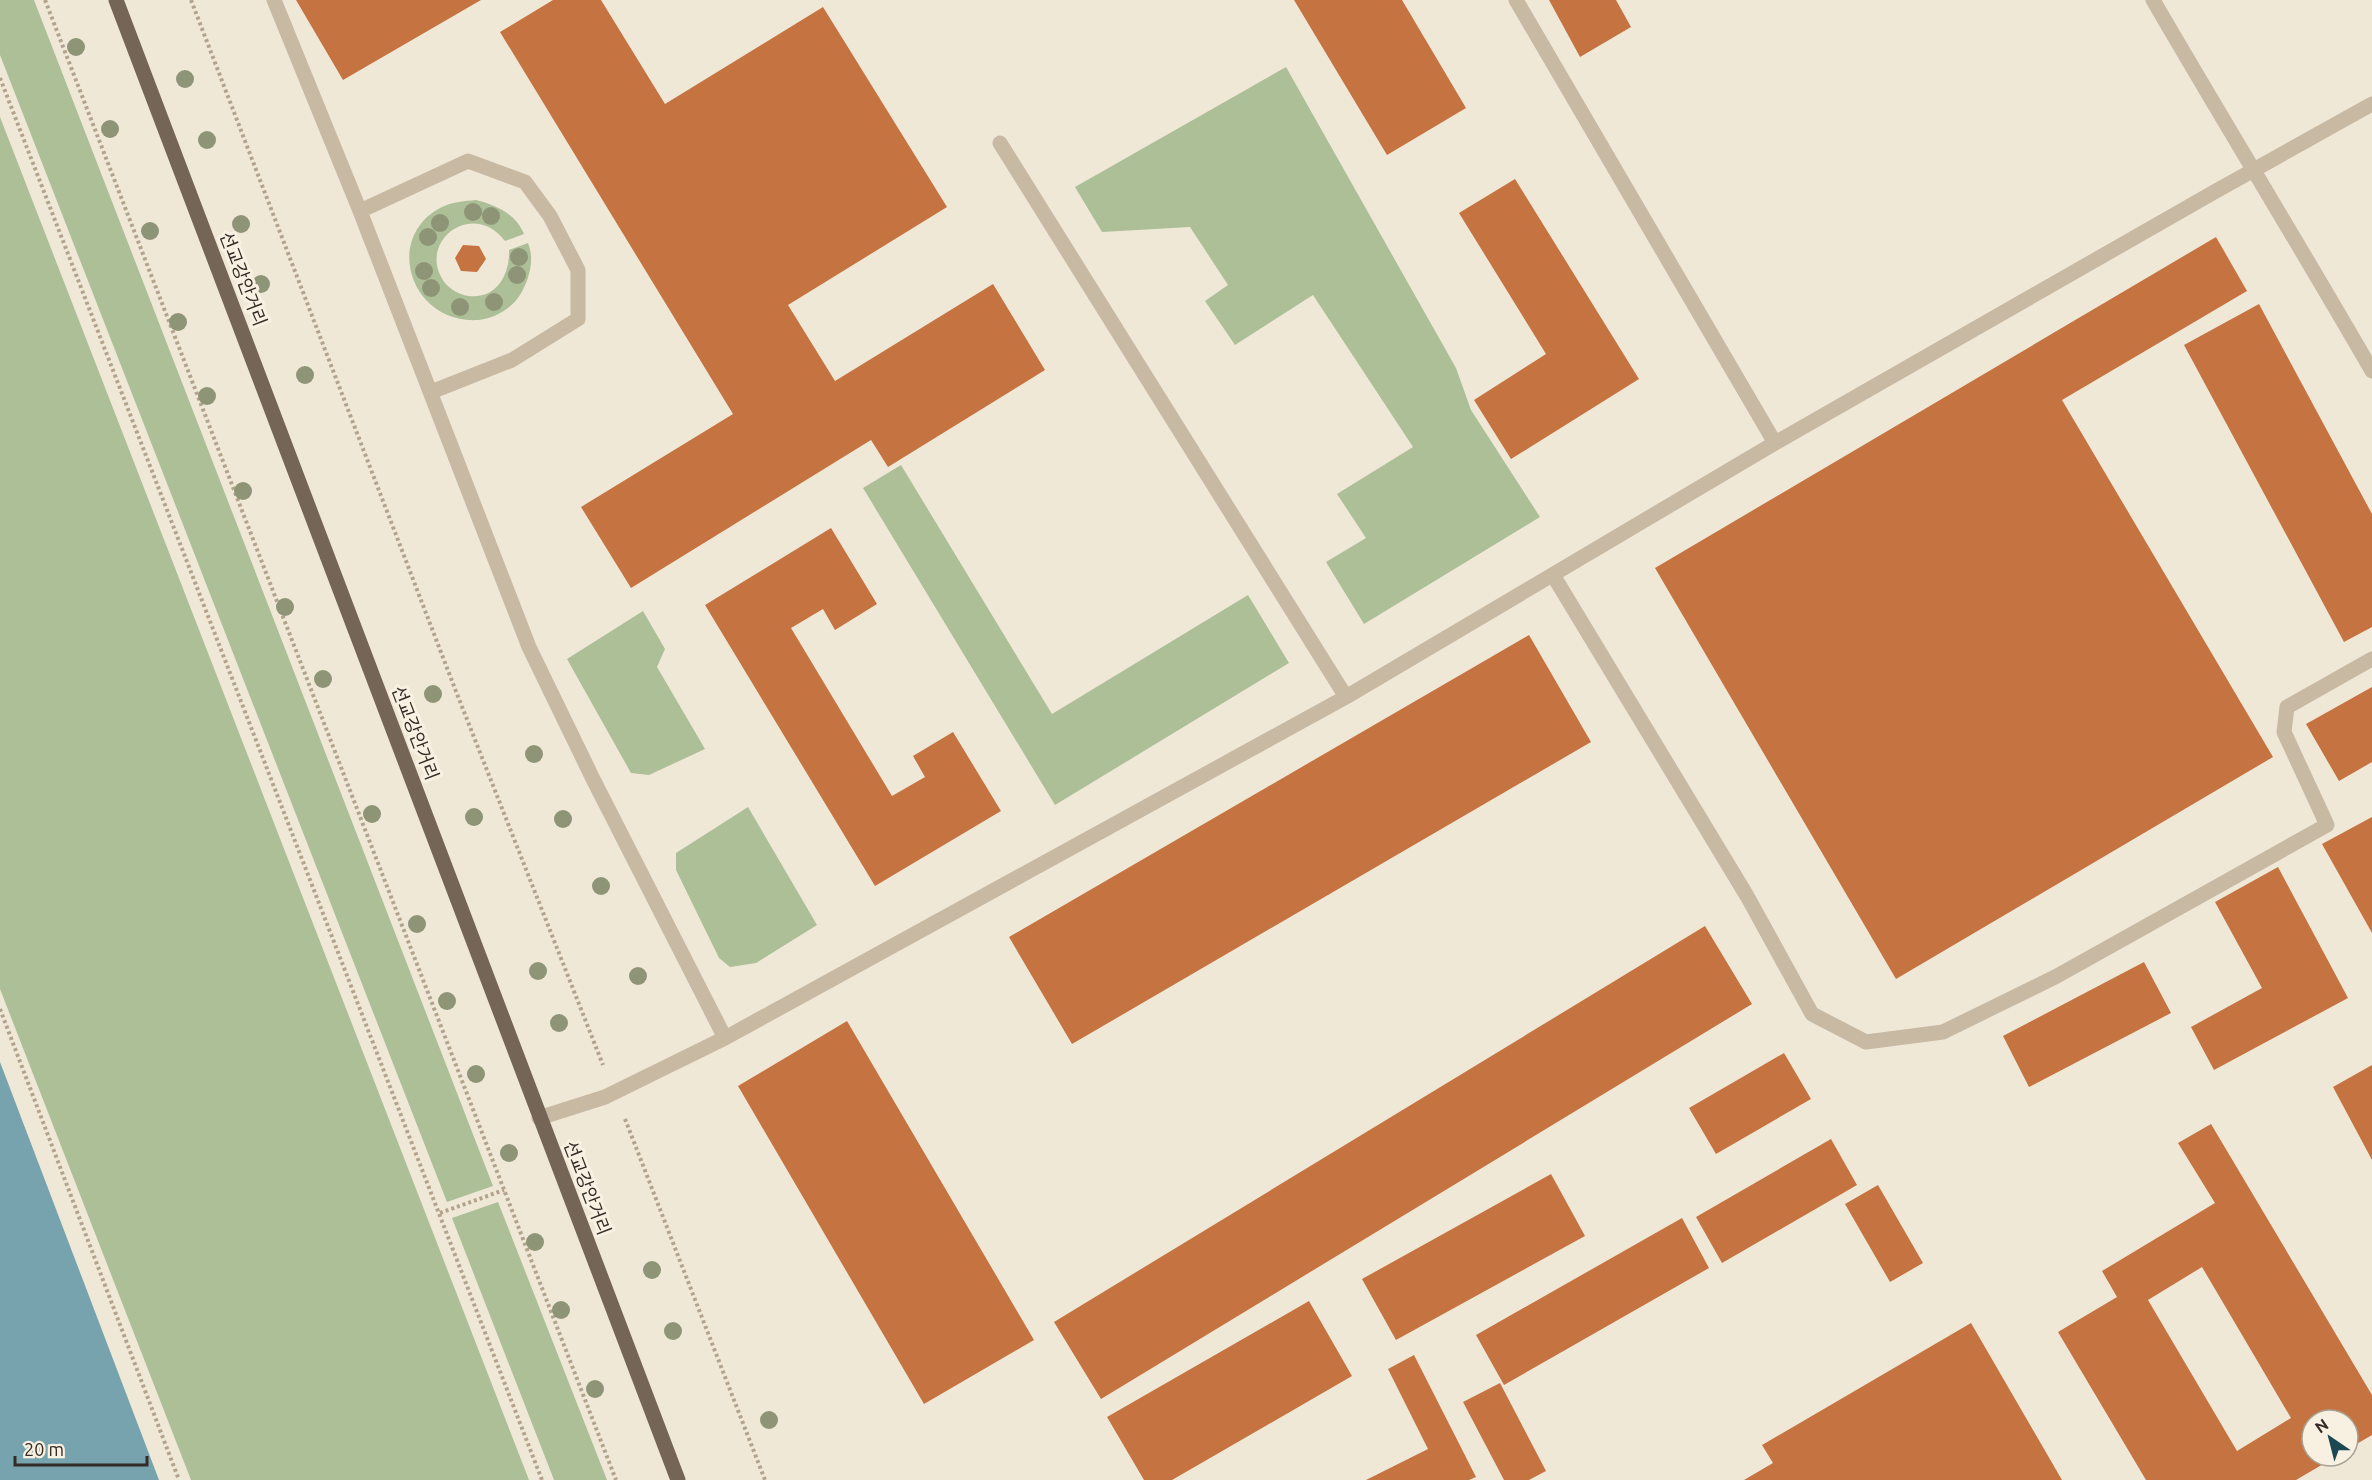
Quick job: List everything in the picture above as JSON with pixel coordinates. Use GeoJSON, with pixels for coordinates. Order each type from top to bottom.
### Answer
{"type":"FeatureCollection","features":[{"type":"Feature","properties":{"kind":"main road","name":"선교강안거리"},"geometry":{"type":"LineString","coordinates":[[116,0],[678,1480]]}},
{"type":"Feature","properties":{"kind":"street"},"geometry":{"type":"LineString","coordinates":[[274,0],[360,211],[529,647],[593,779],[725,1038]]}},
{"type":"Feature","properties":{"kind":"street"},"geometry":{"type":"LineString","coordinates":[[1516,0],[1775,443]]}},
{"type":"Feature","properties":{"kind":"street"},"geometry":{"type":"LineString","coordinates":[[2153,0],[2252,171],[2288,224],[2372,371]]}},
{"type":"Feature","properties":{"kind":"street"},"geometry":{"type":"LineString","coordinates":[[539,1118],[614,1092],[725,1038],[1346,697],[1775,443],[2372,104]]}},
{"type":"Feature","properties":{"kind":"street"},"geometry":{"type":"LineString","coordinates":[[1000,143],[1346,697]]}},
{"type":"Feature","properties":{"kind":"street"},"geometry":{"type":"LineString","coordinates":[[360,211],[468,161],[525,182],[550,216],[578,270],[578,319],[513,360],[431,392]]}},
{"type":"Feature","properties":{"kind":"street"},"geometry":{"type":"LineString","coordinates":[[1553,575],[1747,896],[1812,1014],[1866,1042],[1943,1032],[2057,976],[2327,825],[2284,732],[2287,707],[2372,660]]}},
{"type":"Feature","properties":{"kind":"path"},"geometry":{"type":"LineString","coordinates":[[45,0],[616,1480]]}},
{"type":"Feature","properties":{"kind":"path"},"geometry":{"type":"LineString","coordinates":[[191,0],[453,683],[649,1177],[765,1480]]}},
{"type":"Feature","properties":{"kind":"path"},"geometry":{"type":"LineString","coordinates":[[0,78],[542,1480]]}},
{"type":"Feature","properties":{"kind":"path"},"geometry":{"type":"LineString","coordinates":[[0,1009],[179,1480]]}},
{"type":"Feature","properties":{"kind":"path"},"geometry":{"type":"LineString","coordinates":[[439,1213],[504,1190]]}},
{"type":"Feature","properties":{"kind":"green space"},"geometry":{"type":"Polygon","coordinates":[[[0,0],[34,0],[493,1186],[447,1202],[0,55],[0,0]]]}},
{"type":"Feature","properties":{"kind":"green space"},"geometry":{"type":"Polygon","coordinates":[[[1286,67],[1456,368],[1471,410],[1540,517],[1364,624],[1326,562],[1366,538],[1337,494],[1413,447],[1313,295],[1235,345],[1205,301],[1228,285],[1190,227],[1102,232],[1075,187],[1286,67]]]}},
{"type":"Feature","properties":{"kind":"green space"},"geometry":{"type":"Polygon","coordinates":[[[0,117],[529,1480],[191,1480],[0,989],[0,117]]]}},
{"type":"Feature","properties":{"kind":"green space"},"geometry":{"type":"Polygon","coordinates":[[[476,200],[504,211],[516,221],[524,234],[505,241],[492,229],[477,224],[464,225],[451,231],[442,241],[437,254],[438,268],[447,286],[456,292],[479,296],[494,289],[500,283],[507,268],[509,250],[528,243],[531,256],[528,276],[516,300],[496,315],[478,320],[455,318],[436,309],[422,294],[412,277],[409,258],[412,239],[423,222],[444,206],[476,200]]]}},
{"type":"Feature","properties":{"kind":"green space"},"geometry":{"type":"Polygon","coordinates":[[[901,465],[1052,714],[1248,595],[1289,663],[1055,805],[863,488],[901,465]]]}},
{"type":"Feature","properties":{"kind":"green space"},"geometry":{"type":"Polygon","coordinates":[[[643,611],[665,649],[657,667],[705,749],[649,775],[631,773],[567,659],[643,611]]]}},
{"type":"Feature","properties":{"kind":"green space"},"geometry":{"type":"Polygon","coordinates":[[[748,807],[817,925],[756,963],[730,967],[719,958],[676,870],[676,853],[748,807]]]}},
{"type":"Feature","properties":{"kind":"green space"},"geometry":{"type":"Polygon","coordinates":[[[498,1202],[607,1480],[554,1480],[452,1218],[498,1202]]]}},
{"type":"Feature","properties":{"kind":"water"},"geometry":{"type":"Polygon","coordinates":[[[0,1062],[159,1480],[0,1480],[0,1062]]]}},
{"type":"Feature","properties":{"kind":"building"},"geometry":{"type":"Polygon","coordinates":[[[296,0],[481,0],[343,80],[296,0]]]}},
{"type":"Feature","properties":{"kind":"building"},"geometry":{"type":"Polygon","coordinates":[[[553,0],[601,0],[665,104],[823,7],[947,207],[788,305],[835,381],[993,284],[1045,370],[888,467],[871,440],[631,588],[581,507],[733,414],[500,32],[553,0]]]}},
{"type":"Feature","properties":{"kind":"building"},"geometry":{"type":"Polygon","coordinates":[[[1294,0],[1402,0],[1466,108],[1387,155],[1294,0]]]}},
{"type":"Feature","properties":{"kind":"building"},"geometry":{"type":"Polygon","coordinates":[[[1549,0],[1616,0],[1631,27],[1580,57],[1549,0]]]}},
{"type":"Feature","properties":{"kind":"building"},"geometry":{"type":"Polygon","coordinates":[[[1515,179],[1639,379],[1511,459],[1474,400],[1546,354],[1459,213],[1515,179]]]}},
{"type":"Feature","properties":{"kind":"building"},"geometry":{"type":"Polygon","coordinates":[[[2216,237],[2247,291],[2062,400],[2273,757],[1896,979],[1655,568],[2216,237]]]}},
{"type":"Feature","properties":{"kind":"building"},"geometry":{"type":"Polygon","coordinates":[[[463,245],[479,246],[486,259],[477,272],[461,271],[455,258],[463,245]]]}},
{"type":"Feature","properties":{"kind":"building"},"geometry":{"type":"Polygon","coordinates":[[[2259,304],[2372,514],[2372,627],[2344,642],[2184,345],[2259,304]]]}},
{"type":"Feature","properties":{"kind":"building"},"geometry":{"type":"Polygon","coordinates":[[[831,528],[877,604],[835,630],[823,609],[791,628],[892,796],[925,777],[913,756],[953,732],[1001,811],[875,886],[705,605],[831,528]]]}},
{"type":"Feature","properties":{"kind":"building"},"geometry":{"type":"Polygon","coordinates":[[[1529,635],[1591,742],[1072,1044],[1009,937],[1529,635]]]}},
{"type":"Feature","properties":{"kind":"building"},"geometry":{"type":"Polygon","coordinates":[[[2372,687],[2372,762],[2339,781],[2306,724],[2372,687]]]}},
{"type":"Feature","properties":{"kind":"building"},"geometry":{"type":"Polygon","coordinates":[[[2372,817],[2372,933],[2322,844],[2372,817]]]}},
{"type":"Feature","properties":{"kind":"building"},"geometry":{"type":"Polygon","coordinates":[[[2278,867],[2348,998],[2214,1070],[2191,1027],[2262,988],[2215,902],[2278,867]]]}},
{"type":"Feature","properties":{"kind":"building"},"geometry":{"type":"Polygon","coordinates":[[[1705,926],[1752,1004],[1101,1399],[1054,1322],[1705,926]]]}},
{"type":"Feature","properties":{"kind":"building"},"geometry":{"type":"Polygon","coordinates":[[[2144,962],[2171,1013],[2029,1087],[2003,1036],[2144,962]]]}},
{"type":"Feature","properties":{"kind":"building"},"geometry":{"type":"Polygon","coordinates":[[[847,1021],[1034,1340],[924,1404],[738,1086],[847,1021]]]}},
{"type":"Feature","properties":{"kind":"building"},"geometry":{"type":"Polygon","coordinates":[[[1784,1053],[1811,1099],[1716,1154],[1689,1108],[1784,1053]]]}},
{"type":"Feature","properties":{"kind":"building"},"geometry":{"type":"Polygon","coordinates":[[[2372,1065],[2372,1160],[2333,1087],[2372,1065]]]}},
{"type":"Feature","properties":{"kind":"building"},"geometry":{"type":"Polygon","coordinates":[[[2211,1124],[2372,1395],[2372,1435],[2360,1442],[2360,1408],[2300,1408],[2300,1468],[2316,1468],[2296,1480],[2146,1480],[2058,1332],[2117,1297],[2102,1271],[2215,1203],[2178,1143],[2211,1124]],[[2202,1267],[2148,1300],[2237,1451],[2291,1418],[2202,1267]]]}},
{"type":"Feature","properties":{"kind":"building"},"geometry":{"type":"Polygon","coordinates":[[[1831,1139],[1857,1185],[1722,1263],[1696,1217],[1831,1139]]]}},
{"type":"Feature","properties":{"kind":"building"},"geometry":{"type":"Polygon","coordinates":[[[1551,1174],[1585,1236],[1396,1340],[1362,1279],[1551,1174]]]}},
{"type":"Feature","properties":{"kind":"building"},"geometry":{"type":"Polygon","coordinates":[[[1878,1185],[1923,1263],[1890,1282],[1845,1204],[1878,1185]]]}},
{"type":"Feature","properties":{"kind":"building"},"geometry":{"type":"Polygon","coordinates":[[[1682,1218],[1709,1268],[1504,1385],[1476,1335],[1682,1218]]]}},
{"type":"Feature","properties":{"kind":"building"},"geometry":{"type":"Polygon","coordinates":[[[1309,1301],[1352,1376],[1172,1480],[1144,1480],[1107,1417],[1309,1301]]]}},
{"type":"Feature","properties":{"kind":"building"},"geometry":{"type":"Polygon","coordinates":[[[1971,1323],[2062,1480],[1744,1480],[1773,1463],[1762,1445],[1971,1323]]]}},
{"type":"Feature","properties":{"kind":"building"},"geometry":{"type":"Polygon","coordinates":[[[1414,1355],[1476,1477],[1469,1480],[1366,1480],[1428,1449],[1388,1369],[1414,1355]]]}},
{"type":"Feature","properties":{"kind":"building"},"geometry":{"type":"Polygon","coordinates":[[[1500,1383],[1546,1471],[1529,1480],[1504,1480],[1463,1402],[1500,1383]]]}}]}
